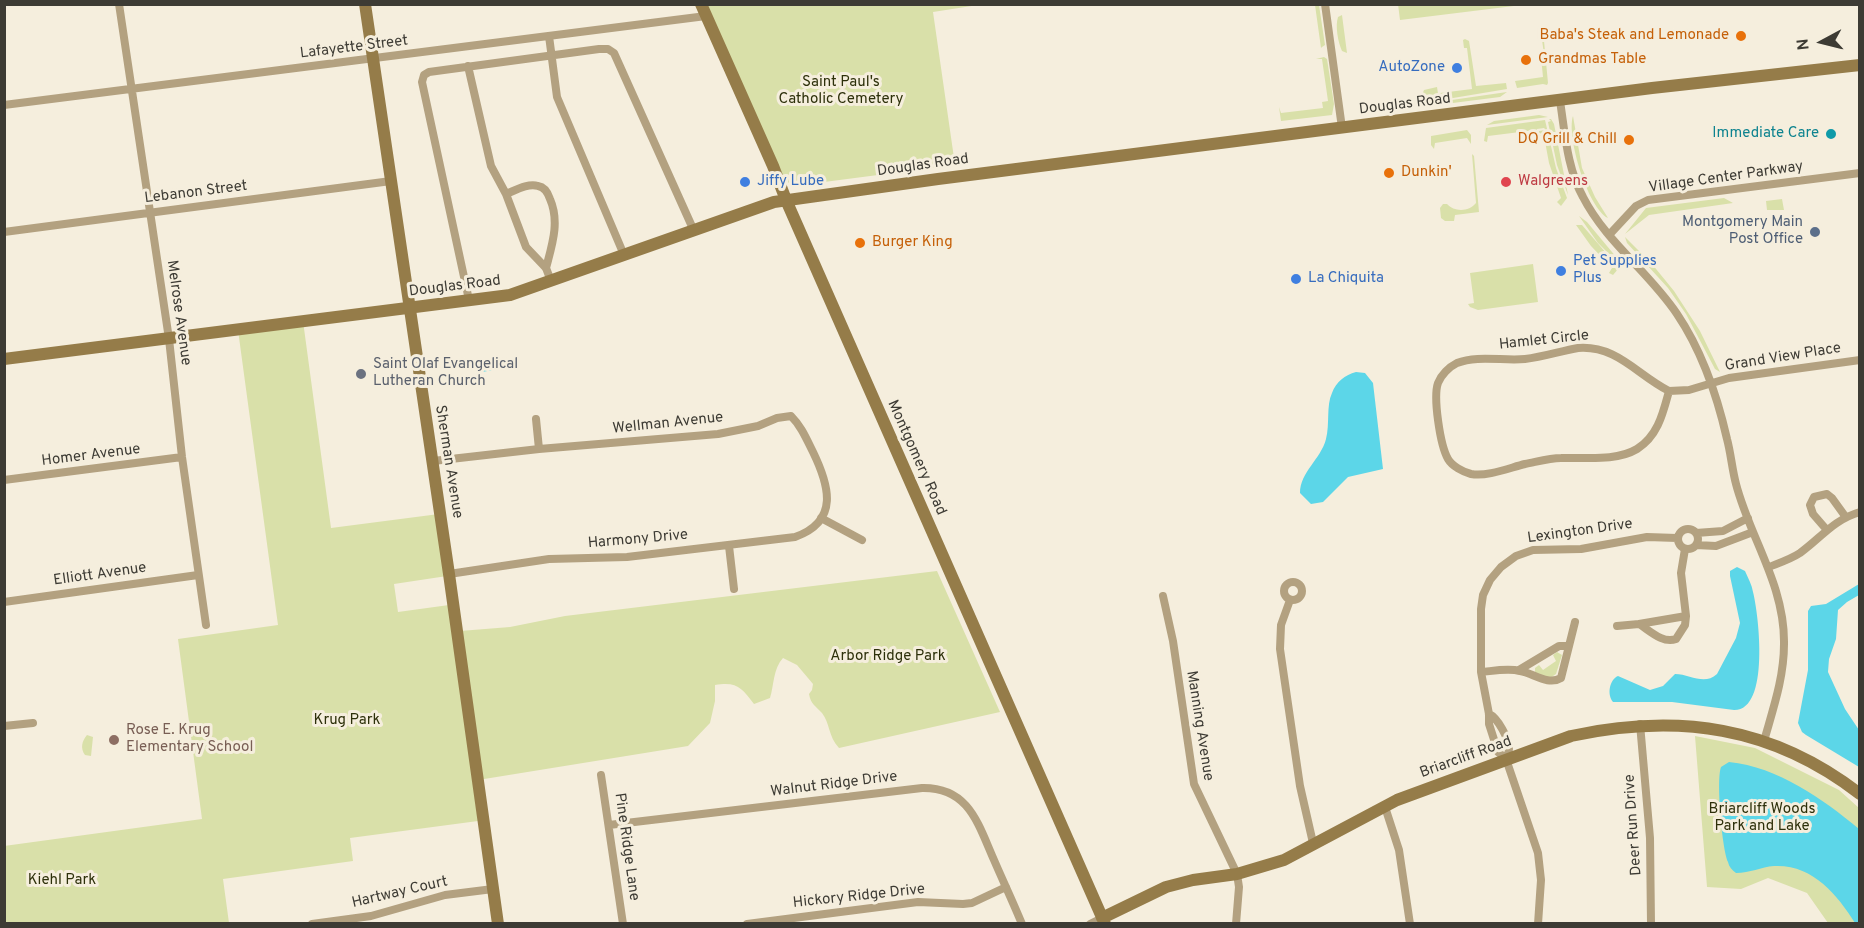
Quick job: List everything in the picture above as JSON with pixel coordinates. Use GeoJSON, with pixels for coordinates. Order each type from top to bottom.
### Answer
{"type":"FeatureCollection","features":[{"type":"Feature","properties":{"kind":"street","name":"Melrose Avenue"},"geometry":{"type":"LineString","coordinates":[[119,4],[169,339],[182,457],[206,625]]}},
{"type":"Feature","properties":{"kind":"street","name":"Sherman Avenue"},"geometry":{"type":"LineString","coordinates":[[365,4],[433,461],[498,924]]}},
{"type":"Feature","properties":{"kind":"street"},"geometry":{"type":"LineString","coordinates":[[1325,4],[1342,128]]}},
{"type":"Feature","properties":{"kind":"street","name":"Lafayette Street"},"geometry":{"type":"LineString","coordinates":[[4,105],[549,36],[703,10]]}},
{"type":"Feature","properties":{"kind":"street","name":"Montgomery Road"},"geometry":{"type":"LineString","coordinates":[[703,10],[1103,921]]}},
{"type":"Feature","properties":{"kind":"street"},"geometry":{"type":"LineString","coordinates":[[549,36],[557,98],[561,110],[624,255]]}},
{"type":"Feature","properties":{"kind":"street"},"geometry":{"type":"LineString","coordinates":[[469,300],[422,82],[424,75],[429,72],[599,49],[614,52],[693,231]]}},
{"type":"Feature","properties":{"kind":"street","name":"Douglas Road"},"geometry":{"type":"LineString","coordinates":[[4,359],[510,295],[774,202],[786,200],[1860,64]]}},
{"type":"Feature","properties":{"kind":"street"},"geometry":{"type":"LineString","coordinates":[[468,66],[488,158],[507,194],[526,247],[546,268],[551,281]]}},
{"type":"Feature","properties":{"kind":"street"},"geometry":{"type":"LineString","coordinates":[[1560,101],[1570,166],[1582,197],[1609,235],[1676,312],[1694,342],[1712,385],[1736,484],[1753,532],[1769,567],[1780,605],[1784,643],[1780,687],[1764,741]]}},
{"type":"Feature","properties":{"kind":"street","name":"Village Center Parkway"},"geometry":{"type":"LineString","coordinates":[[1609,235],[1636,206],[1648,200],[1860,173]]}},
{"type":"Feature","properties":{"kind":"street","name":"Lebanon Street"},"geometry":{"type":"LineString","coordinates":[[4,232],[391,181]]}},
{"type":"Feature","properties":{"kind":"street"},"geometry":{"type":"LineString","coordinates":[[507,194],[532,185],[541,186],[546,191],[554,213],[555,225],[546,268]]}},
{"type":"Feature","properties":{"kind":"street","name":"Hamlet Circle"},"geometry":{"type":"LineString","coordinates":[[1585,347],[1612,353],[1669,391],[1661,420],[1651,438],[1636,450],[1605,458],[1557,458],[1488,473],[1472,474],[1449,461],[1443,445],[1436,398],[1442,376],[1455,364],[1469,360],[1527,359],[1585,347]]}},
{"type":"Feature","properties":{"kind":"street","name":"Grand View Place"},"geometry":{"type":"LineString","coordinates":[[1712,385],[1729,378],[1860,360]]}},
{"type":"Feature","properties":{"kind":"street"},"geometry":{"type":"LineString","coordinates":[[1669,391],[1712,385]]}},
{"type":"Feature","properties":{"kind":"street","name":"Wellman Avenue"},"geometry":{"type":"LineString","coordinates":[[433,461],[539,449],[718,434],[758,426],[791,416],[800,425],[825,476],[828,495],[821,518]]}},
{"type":"Feature","properties":{"kind":"street"},"geometry":{"type":"LineString","coordinates":[[536,419],[539,449]]}},
{"type":"Feature","properties":{"kind":"street","name":"Homer Avenue"},"geometry":{"type":"LineString","coordinates":[[4,480],[182,457]]}},
{"type":"Feature","properties":{"kind":"street"},"geometry":{"type":"LineString","coordinates":[[1826,529],[1813,514],[1810,505],[1814,497],[1827,494],[1845,516]]}},
{"type":"Feature","properties":{"kind":"street"},"geometry":{"type":"LineString","coordinates":[[1769,567],[1799,554],[1826,529],[1845,516],[1860,512]]}},
{"type":"Feature","properties":{"kind":"street"},"geometry":{"type":"LineString","coordinates":[[821,518],[862,540]]}},
{"type":"Feature","properties":{"kind":"street","name":"Harmony Drive"},"geometry":{"type":"LineString","coordinates":[[449,574],[549,559],[627,557],[795,537],[805,534],[821,518]]}},
{"type":"Feature","properties":{"kind":"street","name":"Lexington Drive"},"geometry":{"type":"LineString","coordinates":[[1538,924],[1541,880],[1538,853],[1506,759],[1498,751],[1489,724],[1481,672],[1481,609],[1483,595],[1490,580],[1501,567],[1516,556],[1533,550],[1581,549],[1647,537],[1677,538],[1679,532],[1684,529],[1690,529],[1696,533],[1723,531],[1748,518]]}},
{"type":"Feature","properties":{"kind":"street"},"geometry":{"type":"LineString","coordinates":[[1696,545],[1716,546],[1753,532]]}},
{"type":"Feature","properties":{"kind":"street"},"geometry":{"type":"LineString","coordinates":[[1677,538],[1680,546],[1692,549],[1698,539],[1696,533]]}},
{"type":"Feature","properties":{"kind":"street"},"geometry":{"type":"LineString","coordinates":[[729,546],[734,589]]}},
{"type":"Feature","properties":{"kind":"street"},"geometry":{"type":"LineString","coordinates":[[1639,624],[1670,641],[1676,639],[1685,625],[1681,573],[1685,549]]}},
{"type":"Feature","properties":{"kind":"street","name":"Elliott Avenue"},"geometry":{"type":"LineString","coordinates":[[4,602],[198,575]]}},
{"type":"Feature","properties":{"kind":"street","name":"Manning Avenue"},"geometry":{"type":"LineString","coordinates":[[1164,596],[1194,784],[1237,874],[1239,889],[1236,924]]}},
{"type":"Feature","properties":{"kind":"street"},"geometry":{"type":"LineString","coordinates":[[1290,600],[1281,625],[1280,650],[1300,786],[1313,843]]}},
{"type":"Feature","properties":{"kind":"street"},"geometry":{"type":"LineString","coordinates":[[1617,626],[1686,616]]}},
{"type":"Feature","properties":{"kind":"street"},"geometry":{"type":"LineString","coordinates":[[1481,672],[1519,670],[1550,681],[1561,678],[1575,622]]}},
{"type":"Feature","properties":{"kind":"street"},"geometry":{"type":"LineString","coordinates":[[1519,670],[1559,646],[1569,646]]}},
{"type":"Feature","properties":{"kind":"street"},"geometry":{"type":"LineString","coordinates":[[4,726],[33,723]]}},
{"type":"Feature","properties":{"kind":"street","name":"Briarcliff Road"},"geometry":{"type":"LineString","coordinates":[[1090,924],[1103,921],[1166,887],[1193,880],[1237,874],[1284,860],[1397,800],[1571,735],[1601,729],[1640,724],[1700,726],[1764,741],[1807,759],[1860,795]]}},
{"type":"Feature","properties":{"kind":"street","name":"Deer Run Drive"},"geometry":{"type":"LineString","coordinates":[[1640,724],[1650,838],[1651,924]]}},
{"type":"Feature","properties":{"kind":"street","name":"Pine Ridge Lane"},"geometry":{"type":"LineString","coordinates":[[601,775],[623,924]]}},
{"type":"Feature","properties":{"kind":"street","name":"Walnut Ridge Drive"},"geometry":{"type":"LineString","coordinates":[[609,825],[933,788],[952,794],[972,812],[1022,924]]}},
{"type":"Feature","properties":{"kind":"street"},"geometry":{"type":"LineString","coordinates":[[1385,807],[1399,850],[1410,924]]}},
{"type":"Feature","properties":{"kind":"street","name":"Hickory Ridge Drive"},"geometry":{"type":"LineString","coordinates":[[747,924],[802,920],[924,901],[972,903],[1006,887]]}},
{"type":"Feature","properties":{"kind":"street","name":"Hartway Court"},"geometry":{"type":"LineString","coordinates":[[312,924],[378,914],[445,895],[493,889]]}},
{"type":"Feature","properties":{"kind":"green space"},"geometry":{"type":"Polygon","coordinates":[[[1398,4],[1522,4],[1522,5],[1400,20],[1398,4]]]}},
{"type":"Feature","properties":{"kind":"green space","name":"Saint Paul's Catholic Cemetery"},"geometry":{"type":"Polygon","coordinates":[[[705,5],[978,5],[933,12],[955,165],[801,185],[789,183],[783,177],[705,5]]]}},
{"type":"Feature","properties":{"kind":"green space"},"geometry":{"type":"Polygon","coordinates":[[[1315,5],[1319,5],[1325,45],[1321,48],[1315,5]]]}},
{"type":"Feature","properties":{"kind":"green space"},"geometry":{"type":"Polygon","coordinates":[[[1342,15],[1347,53],[1342,51],[1337,34],[1338,17],[1342,15]]]}},
{"type":"Feature","properties":{"kind":"green space"},"geometry":{"type":"Polygon","coordinates":[[[1463,40],[1469,41],[1476,86],[1506,83],[1507,89],[1441,100],[1440,93],[1472,89],[1467,48],[1464,48],[1463,40]]]}},
{"type":"Feature","properties":{"kind":"green space"},"geometry":{"type":"Polygon","coordinates":[[[1542,40],[1544,41],[1547,85],[1517,88],[1515,81],[1543,77],[1542,40]]]}},
{"type":"Feature","properties":{"kind":"green space"},"geometry":{"type":"Polygon","coordinates":[[[1324,57],[1327,59],[1334,104],[1332,115],[1281,121],[1279,107],[1281,113],[1323,108],[1322,102],[1328,101],[1322,59],[1316,59],[1324,57]]]}},
{"type":"Feature","properties":{"kind":"green space"},"geometry":{"type":"Polygon","coordinates":[[[1437,87],[1439,100],[1423,102],[1424,90],[1437,87]]]}},
{"type":"Feature","properties":{"kind":"green space"},"geometry":{"type":"Polygon","coordinates":[[[1507,92],[1500,97],[1429,106],[1424,104],[1507,92]]]}},
{"type":"Feature","properties":{"kind":"green space"},"geometry":{"type":"Polygon","coordinates":[[[1539,115],[1548,117],[1487,125],[1494,121],[1539,115]]]}},
{"type":"Feature","properties":{"kind":"green space"},"geometry":{"type":"Polygon","coordinates":[[[1573,116],[1582,168],[1595,197],[1608,218],[1600,212],[1593,201],[1580,171],[1573,139],[1573,116]]]}},
{"type":"Feature","properties":{"kind":"green space"},"geometry":{"type":"Polygon","coordinates":[[[1549,119],[1554,124],[1568,195],[1557,165],[1549,119]]]}},
{"type":"Feature","properties":{"kind":"green space"},"geometry":{"type":"Polygon","coordinates":[[[1545,120],[1556,168],[1567,198],[1561,206],[1557,202],[1561,198],[1549,163],[1544,136],[1539,136],[1543,134],[1539,131],[1546,130],[1544,128],[1537,129],[1537,135],[1536,130],[1488,136],[1487,142],[1484,141],[1486,128],[1545,120]]]}},
{"type":"Feature","properties":{"kind":"green space"},"geometry":{"type":"Polygon","coordinates":[[[1467,130],[1471,135],[1471,144],[1467,138],[1435,143],[1434,149],[1431,145],[1431,136],[1467,130]]]}},
{"type":"Feature","properties":{"kind":"green space"},"geometry":{"type":"Polygon","coordinates":[[[1472,154],[1479,212],[1455,215],[1454,221],[1445,221],[1441,218],[1440,208],[1443,204],[1462,210],[1476,203],[1472,154]]]}},
{"type":"Feature","properties":{"kind":"green space"},"geometry":{"type":"Polygon","coordinates":[[[1724,198],[1733,203],[1649,215],[1625,234],[1646,208],[1724,198]]]}},
{"type":"Feature","properties":{"kind":"green space"},"geometry":{"type":"Polygon","coordinates":[[[1782,199],[1784,210],[1767,210],[1766,201],[1782,199]]]}},
{"type":"Feature","properties":{"kind":"green space"},"geometry":{"type":"Polygon","coordinates":[[[1579,216],[1587,222],[1617,258],[1620,265],[1598,243],[1579,216]]]}},
{"type":"Feature","properties":{"kind":"green space"},"geometry":{"type":"Polygon","coordinates":[[[1576,225],[1582,225],[1619,268],[1613,275],[1609,273],[1612,268],[1591,246],[1576,225]]]}},
{"type":"Feature","properties":{"kind":"green space"},"geometry":{"type":"Polygon","coordinates":[[[1625,237],[1652,264],[1674,291],[1700,331],[1720,372],[1715,369],[1686,314],[1668,288],[1627,243],[1625,237]]]}},
{"type":"Feature","properties":{"kind":"green space"},"geometry":{"type":"Polygon","coordinates":[[[1533,264],[1538,302],[1478,310],[1468,304],[1474,303],[1470,273],[1533,264]]]}},
{"type":"Feature","properties":{"kind":"green space","name":"Krug Park"},"geometry":{"type":"Polygon","coordinates":[[[303,321],[331,528],[439,514],[447,576],[394,584],[398,612],[449,605],[478,821],[350,838],[353,861],[223,879],[229,923],[5,923],[4,846],[202,819],[178,639],[278,625],[238,330],[303,321]]]}},
{"type":"Feature","properties":{"kind":"green space","name":"Arbor Ridge Park"},"geometry":{"type":"Polygon","coordinates":[[[937,571],[1000,712],[839,748],[825,717],[811,701],[809,694],[813,684],[797,665],[783,658],[776,672],[770,698],[754,704],[734,685],[715,685],[715,701],[710,723],[688,746],[478,780],[460,631],[510,627],[565,616],[937,571]]]}},
{"type":"Feature","properties":{"kind":"green space"},"geometry":{"type":"Polygon","coordinates":[[[1557,652],[1562,655],[1556,674],[1550,678],[1535,673],[1535,668],[1539,665],[1543,670],[1556,661],[1553,655],[1557,652]]]}},
{"type":"Feature","properties":{"kind":"green space"},"geometry":{"type":"Polygon","coordinates":[[[87,735],[93,737],[91,756],[85,755],[82,750],[87,735]]]}},
{"type":"Feature","properties":{"kind":"green space","name":"Briarcliff Woods Park and Lake"},"geometry":{"type":"Polygon","coordinates":[[[1695,736],[1755,748],[1839,790],[1859,808],[1859,923],[1828,923],[1807,893],[1768,878],[1741,889],[1707,887],[1695,736]]]}},
{"type":"Feature","properties":{"kind":"water"},"geometry":{"type":"Polygon","coordinates":[[[496,361],[498,369],[482,372],[480,363],[496,361]]]}},
{"type":"Feature","properties":{"kind":"water"},"geometry":{"type":"Polygon","coordinates":[[[1356,372],[1365,373],[1373,383],[1383,469],[1348,477],[1323,502],[1311,504],[1300,493],[1301,485],[1326,439],[1330,398],[1338,382],[1356,372]]]}},
{"type":"Feature","properties":{"kind":"water"},"geometry":{"type":"Polygon","coordinates":[[[1737,567],[1745,571],[1752,587],[1758,620],[1757,679],[1753,695],[1745,706],[1734,710],[1672,702],[1613,702],[1610,688],[1618,676],[1650,690],[1663,686],[1675,674],[1707,679],[1717,674],[1736,638],[1740,623],[1730,576],[1730,571],[1737,567]]]}},
{"type":"Feature","properties":{"kind":"water"},"geometry":{"type":"Polygon","coordinates":[[[1859,584],[1859,595],[1838,610],[1836,639],[1829,659],[1828,672],[1845,709],[1859,730],[1859,767],[1806,735],[1798,723],[1808,670],[1808,611],[1811,606],[1826,604],[1859,584]]]}},
{"type":"Feature","properties":{"kind":"water","name":"Briarcliff Woods Park and Lake"},"geometry":{"type":"Polygon","coordinates":[[[1729,762],[1765,770],[1782,777],[1815,796],[1859,829],[1859,923],[1855,923],[1822,883],[1800,870],[1774,866],[1736,873],[1731,868],[1728,864],[1724,843],[1719,785],[1721,767],[1729,762]]]}},
{"type":"Feature","properties":{"kind":"place","name":"Baba's Steak and Lemonade"},"geometry":{"type":"Point","coordinates":[1741,36]}},
{"type":"Feature","properties":{"kind":"place","name":"Grandmas Table"},"geometry":{"type":"Point","coordinates":[1526,60]}},
{"type":"Feature","properties":{"kind":"place","name":"AutoZone"},"geometry":{"type":"Point","coordinates":[1457,68]}},
{"type":"Feature","properties":{"kind":"place","name":"Immediate Care"},"geometry":{"type":"Point","coordinates":[1831,134]}},
{"type":"Feature","properties":{"kind":"place","name":"DQ Grill & Chill"},"geometry":{"type":"Point","coordinates":[1629,140]}},
{"type":"Feature","properties":{"kind":"place","name":"Dunkin'"},"geometry":{"type":"Point","coordinates":[1389,173]}},
{"type":"Feature","properties":{"kind":"place","name":"Jiffy Lube"},"geometry":{"type":"Point","coordinates":[745,182]}},
{"type":"Feature","properties":{"kind":"place","name":"Walgreens"},"geometry":{"type":"Point","coordinates":[1506,182]}},
{"type":"Feature","properties":{"kind":"place","name":"Montgomery Main Post Office"},"geometry":{"type":"Point","coordinates":[1815,232]}},
{"type":"Feature","properties":{"kind":"place","name":"Burger King"},"geometry":{"type":"Point","coordinates":[860,243]}},
{"type":"Feature","properties":{"kind":"place","name":"Pet Supplies Plus"},"geometry":{"type":"Point","coordinates":[1561,271]}},
{"type":"Feature","properties":{"kind":"place","name":"La Chiquita"},"geometry":{"type":"Point","coordinates":[1296,279]}},
{"type":"Feature","properties":{"kind":"place","name":"Saint Olaf Evangelical Lutheran Church"},"geometry":{"type":"Point","coordinates":[361,374]}},
{"type":"Feature","properties":{"kind":"place","name":"Rose E. Krug Elementary School"},"geometry":{"type":"Point","coordinates":[114,740]}},
{"type":"Feature","properties":{"kind":"park label","name":"Kiehl Park"},"geometry":{"type":"Point","coordinates":[62,881]}}]}
